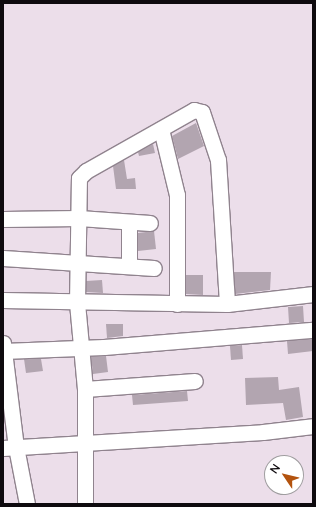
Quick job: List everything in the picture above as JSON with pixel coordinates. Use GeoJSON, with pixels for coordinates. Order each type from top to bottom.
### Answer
{"type":"FeatureCollection","features":[{"type":"Feature","properties":{"kind":"street"},"geometry":{"type":"LineString","coordinates":[[85,504],[87,442],[85,389],[83,348],[77,303],[79,218],[78,186],[82,174],[194,110],[202,112],[214,147],[219,171],[226,304]]}},
{"type":"Feature","properties":{"kind":"street"},"geometry":{"type":"LineString","coordinates":[[161,129],[177,195],[177,304]]}},
{"type":"Feature","properties":{"kind":"street"},"geometry":{"type":"LineString","coordinates":[[3,219],[79,218],[150,223]]}},
{"type":"Feature","properties":{"kind":"street"},"geometry":{"type":"LineString","coordinates":[[129,222],[129,266]]}},
{"type":"Feature","properties":{"kind":"street"},"geometry":{"type":"LineString","coordinates":[[3,258],[78,261],[154,268]]}},
{"type":"Feature","properties":{"kind":"street"},"geometry":{"type":"LineString","coordinates":[[3,300],[77,303],[226,304],[313,294]]}},
{"type":"Feature","properties":{"kind":"street"},"geometry":{"type":"LineString","coordinates":[[27,504],[9,447],[3,348],[83,348],[313,330]]}},
{"type":"Feature","properties":{"kind":"street"},"geometry":{"type":"LineString","coordinates":[[85,389],[195,380]]}},
{"type":"Feature","properties":{"kind":"street"},"geometry":{"type":"LineString","coordinates":[[9,447],[162,439],[313,426]]}},
{"type":"Feature","properties":{"kind":"building"},"geometry":{"type":"Polygon","coordinates":[[[196,123],[204,146],[178,159],[172,136],[196,123]]]}},
{"type":"Feature","properties":{"kind":"building"},"geometry":{"type":"Polygon","coordinates":[[[153,144],[155,153],[139,156],[138,152],[153,144]]]}},
{"type":"Feature","properties":{"kind":"building"},"geometry":{"type":"Polygon","coordinates":[[[124,160],[127,179],[135,178],[136,189],[116,189],[113,166],[124,160]]]}},
{"type":"Feature","properties":{"kind":"building"},"geometry":{"type":"Polygon","coordinates":[[[154,231],[156,249],[138,251],[138,233],[154,231]]]}},
{"type":"Feature","properties":{"kind":"building"},"geometry":{"type":"Polygon","coordinates":[[[234,272],[271,272],[270,290],[235,294],[234,272]]]}},
{"type":"Feature","properties":{"kind":"building"},"geometry":{"type":"Polygon","coordinates":[[[186,275],[203,275],[203,295],[186,294],[186,275]]]}},
{"type":"Feature","properties":{"kind":"building"},"geometry":{"type":"Polygon","coordinates":[[[102,280],[103,293],[86,292],[86,281],[102,280]]]}},
{"type":"Feature","properties":{"kind":"building"},"geometry":{"type":"Polygon","coordinates":[[[303,306],[304,322],[289,323],[288,307],[303,306]]]}},
{"type":"Feature","properties":{"kind":"building"},"geometry":{"type":"Polygon","coordinates":[[[106,324],[123,324],[123,336],[107,338],[106,324]]]}},
{"type":"Feature","properties":{"kind":"building"},"geometry":{"type":"Polygon","coordinates":[[[313,339],[313,351],[288,354],[287,341],[313,339]]]}},
{"type":"Feature","properties":{"kind":"building"},"geometry":{"type":"Polygon","coordinates":[[[242,345],[243,359],[231,360],[230,346],[242,345]]]}},
{"type":"Feature","properties":{"kind":"building"},"geometry":{"type":"Polygon","coordinates":[[[106,356],[108,372],[93,374],[91,357],[106,356]]]}},
{"type":"Feature","properties":{"kind":"building"},"geometry":{"type":"Polygon","coordinates":[[[24,359],[41,359],[43,371],[26,373],[24,359]]]}},
{"type":"Feature","properties":{"kind":"building"},"geometry":{"type":"Polygon","coordinates":[[[278,377],[279,390],[299,387],[303,417],[286,420],[283,403],[246,405],[245,378],[278,377]]]}},
{"type":"Feature","properties":{"kind":"building"},"geometry":{"type":"Polygon","coordinates":[[[187,391],[188,401],[133,405],[132,395],[187,391]]]}}]}
